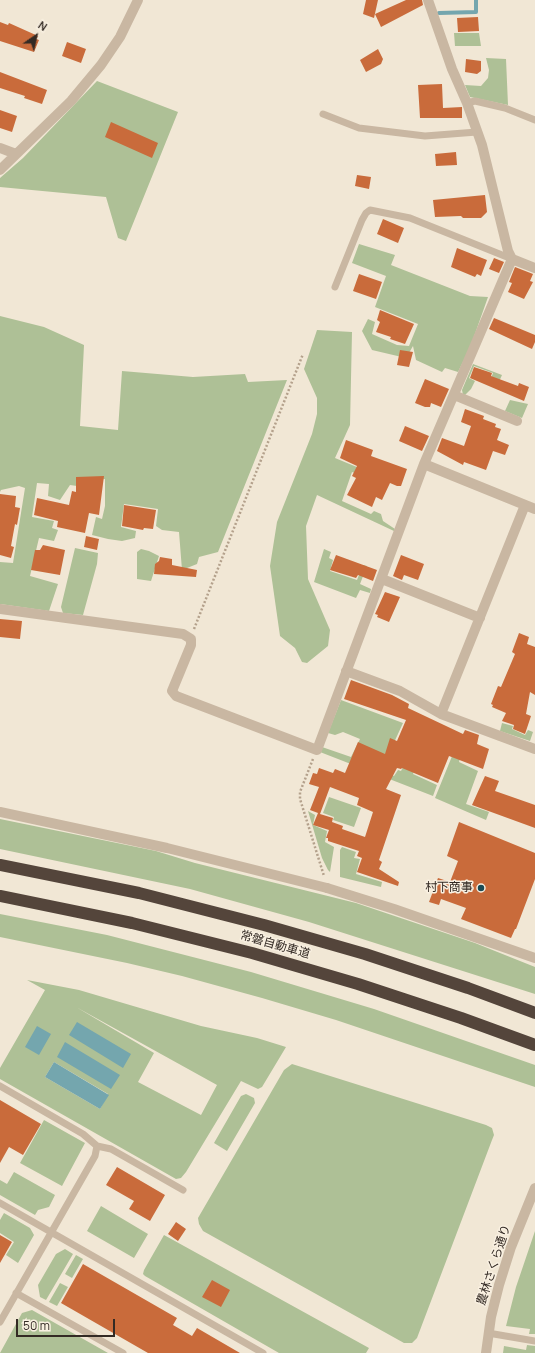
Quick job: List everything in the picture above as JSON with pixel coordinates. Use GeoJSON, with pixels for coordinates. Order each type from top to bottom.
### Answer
{"type":"FeatureCollection","features":[{"type":"Feature","properties":{"kind":"highway","name":"常磐自動車道"},"geometry":{"type":"LineString","coordinates":[[0,865],[139,893],[264,925],[372,957],[468,988],[535,1013]]}},
{"type":"Feature","properties":{"kind":"highway","name":"常磐自動車道"},"geometry":{"type":"LineString","coordinates":[[0,896],[132,923],[252,953],[358,984],[454,1015],[535,1045]]}},
{"type":"Feature","properties":{"kind":"street"},"geometry":{"type":"LineString","coordinates":[[0,170],[71,101],[101,65],[120,37],[138,0]]}},
{"type":"Feature","properties":{"kind":"street"},"geometry":{"type":"LineString","coordinates":[[428,0],[452,69],[467,102],[482,145],[508,251],[512,259],[535,268]]}},
{"type":"Feature","properties":{"kind":"street"},"geometry":{"type":"LineString","coordinates":[[0,148],[16,154]]}},
{"type":"Feature","properties":{"kind":"street"},"geometry":{"type":"LineString","coordinates":[[0,609],[183,634],[191,639],[191,645],[172,691],[176,696],[317,750],[424,464],[512,259]]}},
{"type":"Feature","properties":{"kind":"street"},"geometry":{"type":"LineString","coordinates":[[454,395],[517,422]]}},
{"type":"Feature","properties":{"kind":"street"},"geometry":{"type":"LineString","coordinates":[[424,464],[535,509]]}},
{"type":"Feature","properties":{"kind":"street"},"geometry":{"type":"LineString","coordinates":[[441,714],[525,505]]}},
{"type":"Feature","properties":{"kind":"street"},"geometry":{"type":"LineString","coordinates":[[382,579],[480,618]]}},
{"type":"Feature","properties":{"kind":"street"},"geometry":{"type":"LineString","coordinates":[[346,671],[400,691],[441,714],[535,749]]}},
{"type":"Feature","properties":{"kind":"street"},"geometry":{"type":"LineString","coordinates":[[0,812],[167,848],[327,888],[394,908],[535,958]]}},
{"type":"Feature","properties":{"kind":"street","name":"農林さくら通り"},"geometry":{"type":"LineString","coordinates":[[486,1353],[488,1333],[502,1278],[535,1188]]}},
{"type":"Feature","properties":{"kind":"lane"},"geometry":{"type":"LineString","coordinates":[[467,102],[475,101],[505,108],[535,120]]}},
{"type":"Feature","properties":{"kind":"lane"},"geometry":{"type":"LineString","coordinates":[[323,114],[359,128],[425,136],[477,132]]}},
{"type":"Feature","properties":{"kind":"lane"},"geometry":{"type":"LineString","coordinates":[[335,286],[362,220],[366,213],[370,210],[410,218],[512,259]]}},
{"type":"Feature","properties":{"kind":"lane"},"geometry":{"type":"LineString","coordinates":[[0,1086],[83,1134],[97,1146],[111,1149],[183,1190]]}},
{"type":"Feature","properties":{"kind":"lane"},"geometry":{"type":"LineString","coordinates":[[0,1322],[95,1156],[97,1146]]}},
{"type":"Feature","properties":{"kind":"lane"},"geometry":{"type":"LineString","coordinates":[[0,1203],[263,1353]]}},
{"type":"Feature","properties":{"kind":"lane"},"geometry":{"type":"LineString","coordinates":[[16,1293],[123,1353]]}},
{"type":"Feature","properties":{"kind":"lane"},"geometry":{"type":"LineString","coordinates":[[488,1333],[535,1341]]}},
{"type":"Feature","properties":{"kind":"path"},"geometry":{"type":"LineString","coordinates":[[191,639],[303,354]]}},
{"type":"Feature","properties":{"kind":"path"},"geometry":{"type":"LineString","coordinates":[[317,750],[300,792],[300,799],[324,873],[327,888]]}},
{"type":"Feature","properties":{"kind":"green space"},"geometry":{"type":"Polygon","coordinates":[[[454,33],[479,33],[481,46],[455,46],[454,33]]]}},
{"type":"Feature","properties":{"kind":"green space"},"geometry":{"type":"Polygon","coordinates":[[[486,58],[506,59],[508,105],[470,97],[465,85],[481,86],[488,78],[489,70],[486,58]]]}},
{"type":"Feature","properties":{"kind":"green space"},"geometry":{"type":"Polygon","coordinates":[[[97,81],[178,112],[126,241],[118,238],[106,197],[0,187],[0,178],[23,158],[97,81]]]}},
{"type":"Feature","properties":{"kind":"green space"},"geometry":{"type":"Polygon","coordinates":[[[359,244],[395,255],[391,265],[470,296],[488,297],[470,348],[458,372],[445,368],[442,372],[416,360],[413,346],[406,358],[372,350],[362,331],[368,319],[375,322],[372,334],[397,345],[409,346],[418,324],[375,307],[386,276],[352,263],[359,244]]]}},
{"type":"Feature","properties":{"kind":"green space"},"geometry":{"type":"Polygon","coordinates":[[[0,316],[44,327],[84,345],[80,426],[118,430],[122,371],[193,377],[245,374],[248,382],[287,380],[218,552],[199,557],[197,564],[182,570],[179,532],[162,530],[156,526],[158,509],[124,504],[121,527],[136,531],[135,538],[122,541],[108,539],[92,535],[96,517],[102,519],[105,506],[105,479],[95,480],[91,488],[70,485],[60,500],[48,496],[49,484],[37,483],[32,517],[54,521],[52,528],[58,530],[54,541],[39,538],[30,576],[58,584],[49,611],[0,604],[0,562],[13,563],[25,488],[19,486],[1,490],[0,492],[0,316]]]}},
{"type":"Feature","properties":{"kind":"green space"},"geometry":{"type":"Polygon","coordinates":[[[317,330],[352,332],[350,425],[335,458],[364,470],[362,476],[352,472],[342,501],[371,514],[374,511],[381,514],[383,521],[395,529],[394,531],[317,495],[306,526],[308,579],[330,630],[328,646],[307,663],[302,662],[295,648],[280,636],[270,566],[277,522],[312,434],[317,414],[317,398],[304,369],[317,330]]]}},
{"type":"Feature","properties":{"kind":"green space"},"geometry":{"type":"Polygon","coordinates":[[[473,364],[502,375],[497,386],[489,384],[493,373],[474,366],[469,378],[475,381],[471,389],[463,395],[462,390],[473,364]]]}},
{"type":"Feature","properties":{"kind":"green space"},"geometry":{"type":"Polygon","coordinates":[[[510,400],[528,404],[522,418],[505,411],[510,400]]]}},
{"type":"Feature","properties":{"kind":"green space"},"geometry":{"type":"Polygon","coordinates":[[[75,548],[98,553],[97,564],[83,615],[63,613],[61,607],[75,548]]]}},
{"type":"Feature","properties":{"kind":"green space"},"geometry":{"type":"Polygon","coordinates":[[[141,549],[159,556],[151,581],[137,579],[137,552],[141,549]]]}},
{"type":"Feature","properties":{"kind":"green space"},"geometry":{"type":"Polygon","coordinates":[[[324,549],[331,552],[329,558],[333,560],[330,571],[357,580],[363,565],[367,566],[360,584],[371,589],[370,593],[360,590],[356,598],[314,582],[324,549]]]}},
{"type":"Feature","properties":{"kind":"green space"},"geometry":{"type":"Polygon","coordinates":[[[341,700],[403,723],[386,760],[386,772],[394,776],[398,770],[401,771],[403,767],[416,766],[413,774],[437,785],[433,796],[320,752],[322,747],[351,757],[360,739],[343,732],[335,735],[328,733],[341,700]]]}},
{"type":"Feature","properties":{"kind":"green space"},"geometry":{"type":"Polygon","coordinates":[[[502,723],[513,726],[512,729],[525,735],[528,730],[533,732],[530,741],[500,731],[502,723]]]}},
{"type":"Feature","properties":{"kind":"green space"},"geometry":{"type":"Polygon","coordinates":[[[459,739],[462,750],[459,762],[478,771],[466,804],[489,812],[486,820],[435,798],[459,739]]]}},
{"type":"Feature","properties":{"kind":"green space"},"geometry":{"type":"Polygon","coordinates":[[[329,797],[361,808],[354,827],[333,820],[334,817],[323,813],[329,797]]]}},
{"type":"Feature","properties":{"kind":"green space"},"geometry":{"type":"Polygon","coordinates":[[[308,811],[315,815],[313,825],[327,831],[325,842],[334,847],[330,872],[322,858],[308,811]]]}},
{"type":"Feature","properties":{"kind":"green space"},"geometry":{"type":"Polygon","coordinates":[[[0,819],[156,851],[195,863],[356,903],[475,943],[535,967],[535,994],[309,922],[190,889],[0,849],[0,819]]]}},
{"type":"Feature","properties":{"kind":"green space"},"geometry":{"type":"Polygon","coordinates":[[[342,847],[356,852],[354,858],[360,859],[356,874],[382,882],[381,887],[340,877],[340,850],[342,847]]]}},
{"type":"Feature","properties":{"kind":"green space"},"geometry":{"type":"Polygon","coordinates":[[[0,914],[107,935],[251,972],[374,1009],[535,1065],[535,1087],[336,1020],[262,998],[182,976],[127,963],[0,937],[0,914]]]}},
{"type":"Feature","properties":{"kind":"green space"},"geometry":{"type":"Polygon","coordinates":[[[27,980],[79,990],[201,1026],[257,1038],[286,1047],[262,1087],[258,1089],[241,1081],[186,1172],[181,1178],[176,1179],[0,1079],[0,1068],[45,990],[27,980]],[[76,1007],[154,1053],[138,1082],[201,1115],[217,1085],[76,1007]],[[54,1062],[45,1077],[100,1109],[108,1094],[54,1062]]]}},
{"type":"Feature","properties":{"kind":"green space"},"geometry":{"type":"Polygon","coordinates":[[[292,1064],[492,1128],[494,1135],[417,1338],[412,1343],[404,1343],[203,1231],[199,1224],[198,1218],[284,1070],[292,1064]]]}},
{"type":"Feature","properties":{"kind":"green space"},"geometry":{"type":"Polygon","coordinates":[[[246,1094],[254,1098],[255,1103],[227,1151],[214,1143],[241,1096],[246,1094]]]}},
{"type":"Feature","properties":{"kind":"green space"},"geometry":{"type":"Polygon","coordinates":[[[44,1120],[85,1143],[62,1186],[20,1163],[44,1120]]]}},
{"type":"Feature","properties":{"kind":"green space"},"geometry":{"type":"Polygon","coordinates":[[[14,1172],[55,1195],[49,1207],[38,1210],[35,1215],[0,1195],[0,1180],[7,1184],[14,1172]]]}},
{"type":"Feature","properties":{"kind":"green space"},"geometry":{"type":"Polygon","coordinates":[[[101,1206],[148,1234],[134,1258],[87,1231],[101,1206]]]}},
{"type":"Feature","properties":{"kind":"green space"},"geometry":{"type":"Polygon","coordinates":[[[4,1213],[30,1228],[34,1235],[18,1263],[6,1255],[14,1242],[0,1233],[0,1220],[4,1213]]]}},
{"type":"Feature","properties":{"kind":"green space"},"geometry":{"type":"Polygon","coordinates":[[[535,1231],[535,1334],[529,1334],[530,1329],[506,1326],[516,1287],[535,1231]]]}},
{"type":"Feature","properties":{"kind":"green space"},"geometry":{"type":"Polygon","coordinates":[[[164,1235],[369,1348],[366,1353],[279,1353],[143,1274],[164,1235]]]}},
{"type":"Feature","properties":{"kind":"green space"},"geometry":{"type":"Polygon","coordinates":[[[65,1249],[73,1254],[46,1300],[40,1297],[38,1285],[56,1254],[65,1249]]]}},
{"type":"Feature","properties":{"kind":"green space"},"geometry":{"type":"Polygon","coordinates":[[[76,1255],[83,1259],[72,1278],[65,1274],[76,1255]]]}},
{"type":"Feature","properties":{"kind":"green space"},"geometry":{"type":"Polygon","coordinates":[[[60,1283],[68,1287],[57,1306],[49,1302],[60,1283]]]}},
{"type":"Feature","properties":{"kind":"green space"},"geometry":{"type":"Polygon","coordinates":[[[32,1310],[108,1353],[0,1353],[22,1313],[32,1310]]]}},
{"type":"Feature","properties":{"kind":"green space"},"geometry":{"type":"Polygon","coordinates":[[[527,1345],[535,1346],[535,1353],[503,1353],[504,1346],[526,1350],[527,1345]]]}},
{"type":"Feature","properties":{"kind":"water"},"geometry":{"type":"Polygon","coordinates":[[[77,1022],[131,1054],[123,1068],[69,1035],[77,1022]]]}},
{"type":"Feature","properties":{"kind":"water"},"geometry":{"type":"Polygon","coordinates":[[[37,1026],[51,1034],[39,1055],[25,1047],[37,1026]]]}},
{"type":"Feature","properties":{"kind":"water"},"geometry":{"type":"Polygon","coordinates":[[[65,1042],[120,1075],[111,1089],[57,1057],[65,1042]]]}},
{"type":"Feature","properties":{"kind":"water"},"geometry":{"type":"Polygon","coordinates":[[[54,1062],[109,1095],[100,1109],[45,1077],[54,1062]]]}},
{"type":"Feature","properties":{"kind":"building"},"geometry":{"type":"Polygon","coordinates":[[[366,0],[378,0],[374,18],[363,14],[366,0]]]}},
{"type":"Feature","properties":{"kind":"building"},"geometry":{"type":"Polygon","coordinates":[[[406,0],[422,0],[423,5],[381,27],[375,14],[406,0]]]}},
{"type":"Feature","properties":{"kind":"building"},"geometry":{"type":"Polygon","coordinates":[[[478,17],[479,31],[458,32],[457,18],[478,17]]]}},
{"type":"Feature","properties":{"kind":"building"},"geometry":{"type":"Polygon","coordinates":[[[0,22],[8,25],[9,23],[38,36],[36,39],[39,40],[34,52],[0,41],[0,22]]]}},
{"type":"Feature","properties":{"kind":"building"},"geometry":{"type":"Polygon","coordinates":[[[67,42],[86,49],[81,63],[62,56],[67,42]]]}},
{"type":"Feature","properties":{"kind":"building"},"geometry":{"type":"Polygon","coordinates":[[[378,49],[383,59],[381,64],[366,72],[360,60],[378,49]]]}},
{"type":"Feature","properties":{"kind":"building"},"geometry":{"type":"Polygon","coordinates":[[[466,59],[481,61],[481,71],[477,74],[465,72],[466,59]]]}},
{"type":"Feature","properties":{"kind":"building"},"geometry":{"type":"Polygon","coordinates":[[[0,72],[47,90],[42,104],[24,98],[25,96],[0,88],[0,72]]]}},
{"type":"Feature","properties":{"kind":"building"},"geometry":{"type":"Polygon","coordinates":[[[442,84],[443,108],[462,107],[462,118],[420,118],[418,85],[442,84]]]}},
{"type":"Feature","properties":{"kind":"building"},"geometry":{"type":"Polygon","coordinates":[[[0,110],[17,116],[12,132],[0,128],[0,110]]]}},
{"type":"Feature","properties":{"kind":"building"},"geometry":{"type":"Polygon","coordinates":[[[111,122],[158,143],[152,158],[105,137],[111,122]]]}},
{"type":"Feature","properties":{"kind":"building"},"geometry":{"type":"Polygon","coordinates":[[[456,152],[457,165],[436,166],[435,154],[456,152]]]}},
{"type":"Feature","properties":{"kind":"building"},"geometry":{"type":"Polygon","coordinates":[[[357,175],[371,177],[369,189],[355,186],[357,175]]]}},
{"type":"Feature","properties":{"kind":"building"},"geometry":{"type":"Polygon","coordinates":[[[485,195],[487,212],[481,218],[463,218],[461,216],[435,217],[433,200],[485,195]]]}},
{"type":"Feature","properties":{"kind":"building"},"geometry":{"type":"Polygon","coordinates":[[[383,219],[404,228],[398,243],[377,234],[383,219]]]}},
{"type":"Feature","properties":{"kind":"building"},"geometry":{"type":"Polygon","coordinates":[[[457,248],[487,260],[481,276],[477,274],[475,277],[451,267],[457,248]]]}},
{"type":"Feature","properties":{"kind":"building"},"geometry":{"type":"Polygon","coordinates":[[[494,258],[504,262],[499,273],[489,269],[494,258]]]}},
{"type":"Feature","properties":{"kind":"building"},"geometry":{"type":"Polygon","coordinates":[[[515,267],[533,274],[530,281],[533,282],[524,299],[508,292],[512,283],[509,282],[515,267]]]}},
{"type":"Feature","properties":{"kind":"building"},"geometry":{"type":"Polygon","coordinates":[[[359,274],[382,282],[376,299],[353,291],[359,274]]]}},
{"type":"Feature","properties":{"kind":"building"},"geometry":{"type":"Polygon","coordinates":[[[380,310],[414,324],[405,344],[376,332],[380,322],[377,320],[380,310]]]}},
{"type":"Feature","properties":{"kind":"building"},"geometry":{"type":"Polygon","coordinates":[[[494,318],[535,335],[535,342],[532,349],[489,329],[494,318]]]}},
{"type":"Feature","properties":{"kind":"building"},"geometry":{"type":"Polygon","coordinates":[[[400,350],[413,352],[409,367],[397,365],[400,350]]]}},
{"type":"Feature","properties":{"kind":"building"},"geometry":{"type":"Polygon","coordinates":[[[474,367],[492,373],[491,376],[518,386],[519,383],[529,387],[524,401],[470,378],[474,367]]]}},
{"type":"Feature","properties":{"kind":"building"},"geometry":{"type":"Polygon","coordinates":[[[425,379],[449,389],[441,407],[431,403],[430,407],[425,407],[415,403],[425,379]]]}},
{"type":"Feature","properties":{"kind":"building"},"geometry":{"type":"Polygon","coordinates":[[[465,409],[484,416],[483,419],[496,424],[495,427],[501,429],[497,440],[509,445],[505,455],[493,451],[486,470],[464,462],[463,465],[437,451],[442,438],[464,446],[471,426],[461,422],[465,409]]]}},
{"type":"Feature","properties":{"kind":"building"},"geometry":{"type":"Polygon","coordinates":[[[405,426],[429,436],[422,451],[399,441],[405,426]]]}},
{"type":"Feature","properties":{"kind":"building"},"geometry":{"type":"Polygon","coordinates":[[[346,440],[373,450],[371,456],[407,469],[401,486],[390,483],[382,500],[376,497],[372,507],[347,495],[356,478],[352,476],[357,466],[340,458],[346,440]]]}},
{"type":"Feature","properties":{"kind":"building"},"geometry":{"type":"Polygon","coordinates":[[[104,476],[99,515],[89,513],[85,533],[57,527],[58,521],[34,515],[37,498],[69,505],[72,491],[76,492],[76,477],[104,476]]]}},
{"type":"Feature","properties":{"kind":"building"},"geometry":{"type":"Polygon","coordinates":[[[0,494],[16,496],[15,507],[20,508],[11,546],[14,547],[11,558],[0,555],[0,494]]]}},
{"type":"Feature","properties":{"kind":"building"},"geometry":{"type":"Polygon","coordinates":[[[124,505],[156,510],[153,529],[144,528],[143,530],[122,526],[124,505]]]}},
{"type":"Feature","properties":{"kind":"building"},"geometry":{"type":"Polygon","coordinates":[[[86,536],[99,539],[97,550],[84,547],[86,536]]]}},
{"type":"Feature","properties":{"kind":"building"},"geometry":{"type":"Polygon","coordinates":[[[43,545],[65,550],[60,575],[31,570],[35,550],[40,550],[43,545]]]}},
{"type":"Feature","properties":{"kind":"building"},"geometry":{"type":"Polygon","coordinates":[[[336,555],[377,570],[373,581],[358,575],[356,578],[330,570],[336,555]]]}},
{"type":"Feature","properties":{"kind":"building"},"geometry":{"type":"Polygon","coordinates":[[[401,555],[424,564],[418,580],[404,575],[402,580],[393,576],[401,555]]]}},
{"type":"Feature","properties":{"kind":"building"},"geometry":{"type":"Polygon","coordinates":[[[160,557],[172,559],[172,565],[197,570],[196,577],[154,574],[155,564],[159,561],[160,557]]]}},
{"type":"Feature","properties":{"kind":"building"},"geometry":{"type":"Polygon","coordinates":[[[385,592],[400,597],[389,622],[377,617],[378,615],[375,614],[385,592]]]}},
{"type":"Feature","properties":{"kind":"building"},"geometry":{"type":"Polygon","coordinates":[[[0,619],[22,621],[20,639],[0,637],[0,619]]]}},
{"type":"Feature","properties":{"kind":"building"},"geometry":{"type":"Polygon","coordinates":[[[519,633],[529,637],[527,644],[535,647],[535,695],[530,692],[526,714],[531,716],[525,734],[513,729],[514,725],[502,721],[506,713],[492,707],[493,705],[491,704],[498,686],[501,687],[515,654],[512,652],[519,633]]]}},
{"type":"Feature","properties":{"kind":"building"},"geometry":{"type":"Polygon","coordinates":[[[351,680],[392,695],[409,704],[408,708],[463,734],[465,730],[479,735],[477,744],[489,749],[483,769],[449,756],[438,783],[402,768],[397,768],[386,789],[401,795],[379,860],[382,862],[379,869],[399,882],[398,886],[357,872],[362,858],[357,856],[359,851],[328,841],[328,838],[326,838],[329,830],[313,825],[318,813],[310,810],[319,787],[309,784],[313,773],[317,774],[319,768],[333,773],[335,769],[345,773],[358,742],[385,754],[390,738],[397,741],[406,720],[344,699],[351,680]],[[330,787],[320,814],[333,818],[332,822],[343,826],[342,829],[365,837],[373,812],[357,805],[359,798],[330,787]]]}},
{"type":"Feature","properties":{"kind":"building"},"geometry":{"type":"Polygon","coordinates":[[[485,776],[499,781],[495,791],[535,805],[535,828],[472,805],[485,776]]]}},
{"type":"Feature","properties":{"kind":"building","name":"村下商事"},"geometry":{"type":"Polygon","coordinates":[[[459,822],[535,853],[535,879],[516,929],[511,938],[461,919],[466,908],[441,899],[439,905],[429,902],[438,878],[450,882],[458,861],[447,856],[459,822]]]}},
{"type":"Feature","properties":{"kind":"building"},"geometry":{"type":"Polygon","coordinates":[[[0,1100],[41,1124],[23,1155],[9,1147],[0,1163],[0,1100]]]}},
{"type":"Feature","properties":{"kind":"building"},"geometry":{"type":"Polygon","coordinates":[[[117,1167],[165,1195],[150,1221],[129,1209],[134,1201],[106,1185],[117,1167]]]}},
{"type":"Feature","properties":{"kind":"building"},"geometry":{"type":"Polygon","coordinates":[[[176,1222],[186,1229],[178,1241],[168,1234],[176,1222]]]}},
{"type":"Feature","properties":{"kind":"building"},"geometry":{"type":"Polygon","coordinates":[[[0,1235],[12,1242],[0,1263],[0,1235]]]}},
{"type":"Feature","properties":{"kind":"building"},"geometry":{"type":"Polygon","coordinates":[[[83,1264],[177,1318],[173,1325],[192,1336],[197,1328],[240,1353],[148,1353],[61,1303],[83,1264]]]}},
{"type":"Feature","properties":{"kind":"building"},"geometry":{"type":"Polygon","coordinates":[[[212,1280],[230,1290],[221,1307],[202,1297],[212,1280]]]}},
{"type":"Feature","properties":{"kind":"waterway"},"geometry":{"type":"LineString","coordinates":[[439,13],[476,12],[476,0]]}},
{"type":"Feature","properties":{"kind":"place","name":"村下商事"},"geometry":{"type":"Point","coordinates":[481,888]}}]}
